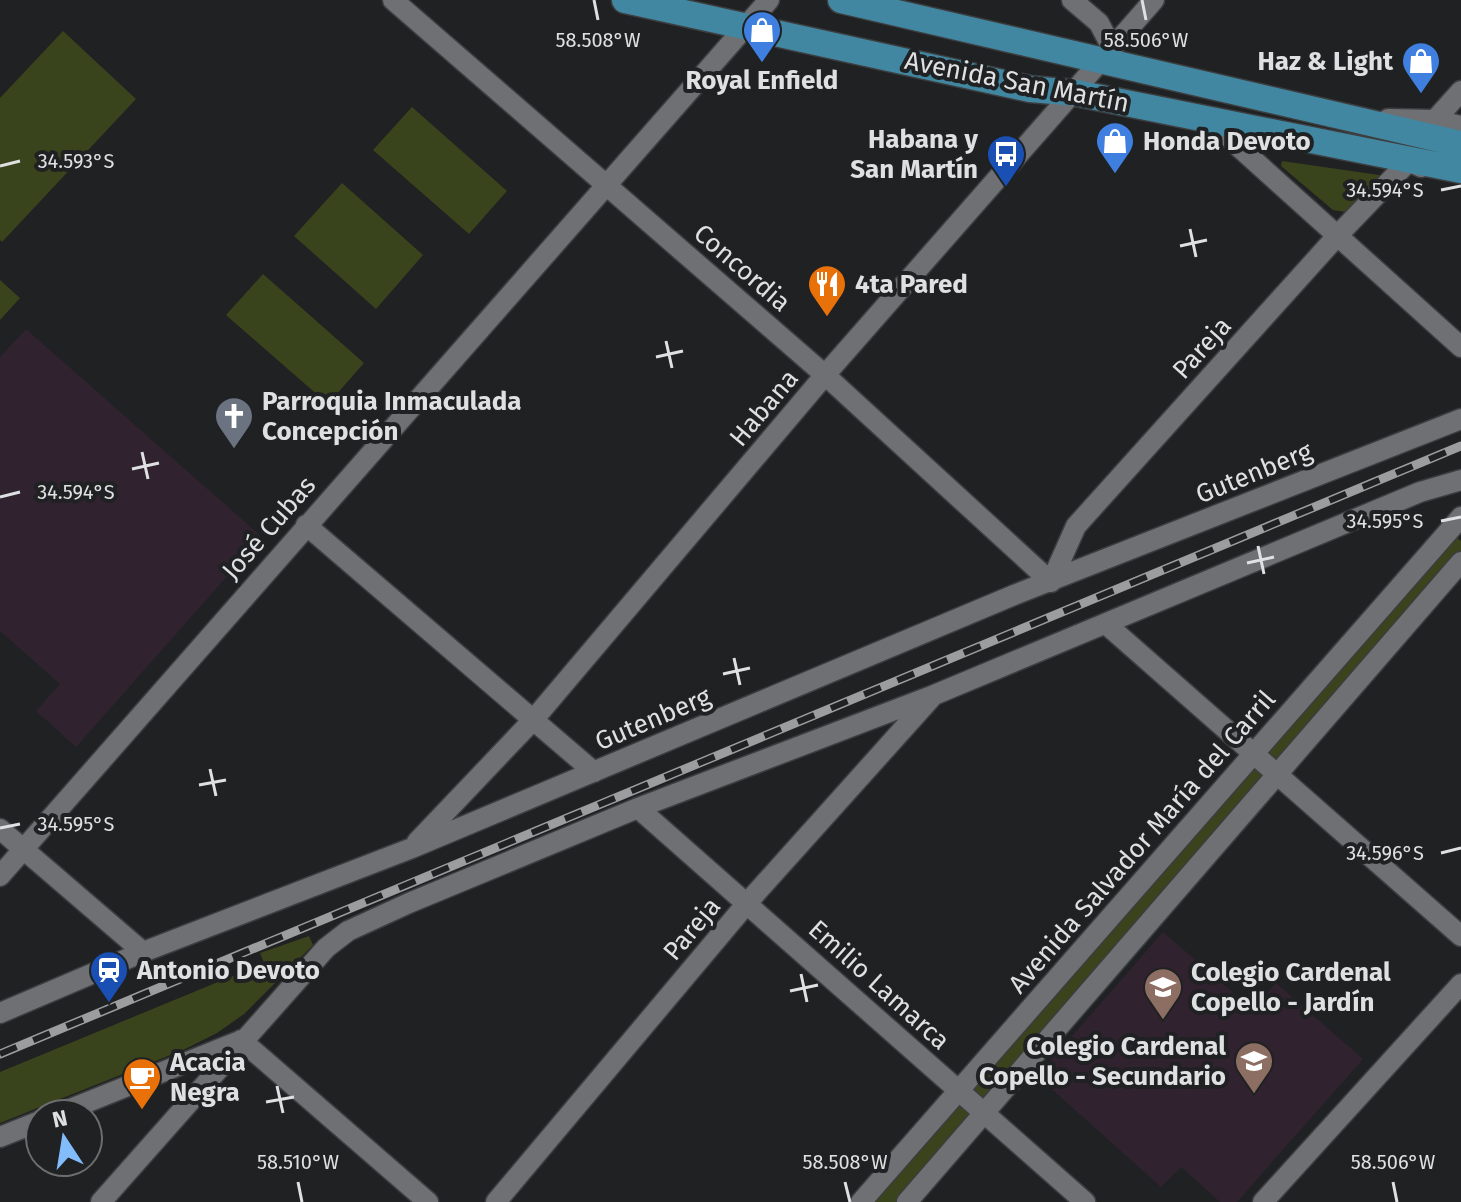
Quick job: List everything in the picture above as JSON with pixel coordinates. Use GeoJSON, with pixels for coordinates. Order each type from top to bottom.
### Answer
{"type":"FeatureCollection","features":[{"type":"Feature","properties":{"kind":"main road","name":"Avenida San Martín"},"geometry":{"type":"LineString","coordinates":[[625,0],[1030,89],[1076,93],[1461,170]]}},
{"type":"Feature","properties":{"kind":"main road","name":"Avenida San Martín"},"geometry":{"type":"LineString","coordinates":[[841,0],[1107,54],[1461,144]]}},
{"type":"Feature","properties":{"kind":"street","name":"Concordia"},"geometry":{"type":"LineString","coordinates":[[393,0],[825,375],[1051,582]]}},
{"type":"Feature","properties":{"kind":"street","name":"José Cubas"},"geometry":{"type":"LineString","coordinates":[[0,876],[769,0]]}},
{"type":"Feature","properties":{"kind":"street"},"geometry":{"type":"LineString","coordinates":[[1072,0],[1099,23],[1107,54]]}},
{"type":"Feature","properties":{"kind":"street","name":"Habana"},"geometry":{"type":"LineString","coordinates":[[412,848],[534,719],[825,375],[1076,93],[1154,0]]}},
{"type":"Feature","properties":{"kind":"street"},"geometry":{"type":"LineString","coordinates":[[1435,120],[1461,91]]}},
{"type":"Feature","properties":{"kind":"street","name":"Avenida San Martín"},"geometry":{"type":"LineString","coordinates":[[1356,119],[1435,120],[1461,126]]}},
{"type":"Feature","properties":{"kind":"street"},"geometry":{"type":"LineString","coordinates":[[1209,120],[1461,347]]}},
{"type":"Feature","properties":{"kind":"street","name":"Avenida San Martín"},"geometry":{"type":"LineString","coordinates":[[1409,161],[1449,180],[1461,182]]}},
{"type":"Feature","properties":{"kind":"street","name":"Pareja"},"geometry":{"type":"LineString","coordinates":[[1051,582],[1076,526],[1338,235],[1409,161]]}},
{"type":"Feature","properties":{"kind":"street","name":"Gutenberg"},"geometry":{"type":"LineString","coordinates":[[0,1013],[143,952],[412,848],[1051,582],[1461,419]]}},
{"type":"Feature","properties":{"kind":"street"},"geometry":{"type":"LineString","coordinates":[[101,1202],[241,1040],[326,948],[348,931],[638,808],[934,695],[1420,492],[1461,480]]}},
{"type":"Feature","properties":{"kind":"street","name":"Avenida Salvador María del Carril"},"geometry":{"type":"LineString","coordinates":[[861,1202],[1461,517]]}},
{"type":"Feature","properties":{"kind":"street"},"geometry":{"type":"LineString","coordinates":[[306,525],[594,772]]}},
{"type":"Feature","properties":{"kind":"street"},"geometry":{"type":"LineString","coordinates":[[907,1202],[1461,562]]}},
{"type":"Feature","properties":{"kind":"street"},"geometry":{"type":"LineString","coordinates":[[1106,624],[1461,936]]}},
{"type":"Feature","properties":{"kind":"street","name":"Pareja"},"geometry":{"type":"LineString","coordinates":[[496,1202],[748,902],[934,695]]}},
{"type":"Feature","properties":{"kind":"street","name":"Emilio Lamarca"},"geometry":{"type":"LineString","coordinates":[[638,808],[1085,1202]]}},
{"type":"Feature","properties":{"kind":"street"},"geometry":{"type":"LineString","coordinates":[[0,829],[143,952]]}},
{"type":"Feature","properties":{"kind":"street"},"geometry":{"type":"LineString","coordinates":[[1263,1202],[1461,984]]}},
{"type":"Feature","properties":{"kind":"street"},"geometry":{"type":"LineString","coordinates":[[98,1098],[241,1040]]}},
{"type":"Feature","properties":{"kind":"street"},"geometry":{"type":"LineString","coordinates":[[241,1040],[428,1202]]}},
{"type":"Feature","properties":{"kind":"street"},"geometry":{"type":"LineString","coordinates":[[0,1137],[24,1127]]}},
{"type":"Feature","properties":{"kind":"shaded area"},"geometry":{"type":"Polygon","coordinates":[[[26,329],[262,537],[76,747],[36,711],[60,684],[0,631],[0,357],[26,329]]]}},
{"type":"Feature","properties":{"kind":"shaded area","name":"Colegio Cardenal Copello - Secundario"},"geometry":{"type":"Polygon","coordinates":[[[1163,932],[1252,1009],[1276,983],[1363,1059],[1237,1202],[1220,1202],[1181,1167],[1161,1187],[1037,1076],[1163,932]]]}},
{"type":"Feature","properties":{"kind":"green space"},"geometry":{"type":"Polygon","coordinates":[[[63,31],[136,99],[2,242],[0,98],[63,31]]]}},
{"type":"Feature","properties":{"kind":"green space"},"geometry":{"type":"Polygon","coordinates":[[[412,107],[507,191],[469,234],[373,150],[412,107]]]}},
{"type":"Feature","properties":{"kind":"green space"},"geometry":{"type":"Polygon","coordinates":[[[1282,161],[1386,176],[1346,212],[1333,210],[1281,166],[1282,161]]]}},
{"type":"Feature","properties":{"kind":"green space"},"geometry":{"type":"Polygon","coordinates":[[[342,183],[423,255],[376,309],[294,236],[342,183]]]}},
{"type":"Feature","properties":{"kind":"green space"},"geometry":{"type":"Polygon","coordinates":[[[263,274],[364,363],[328,404],[226,315],[263,274]]]}},
{"type":"Feature","properties":{"kind":"green space"},"geometry":{"type":"Polygon","coordinates":[[[0,280],[20,298],[0,320],[0,280]]]}},
{"type":"Feature","properties":{"kind":"green space"},"geometry":{"type":"Polygon","coordinates":[[[1449,531],[1461,541],[1461,562],[907,1202],[861,1202],[1449,531]]]}},
{"type":"Feature","properties":{"kind":"green space"},"geometry":{"type":"Polygon","coordinates":[[[309,936],[313,945],[244,1014],[217,1033],[183,1050],[63,1098],[24,1098],[24,1113],[0,1123],[0,1072],[264,963],[260,953],[309,936]]]}},
{"type":"Feature","properties":{"kind":"railway"},"geometry":{"type":"LineString","coordinates":[[0,1054],[1461,446]]}},
{"type":"Feature","properties":{"kind":"place","name":"Royal Enfield"},"geometry":{"type":"Point","coordinates":[762,64]}},
{"type":"Feature","properties":{"kind":"place","name":"Haz & Light"},"geometry":{"type":"Point","coordinates":[1421,95]}},
{"type":"Feature","properties":{"kind":"place","name":"Honda Devoto"},"geometry":{"type":"Point","coordinates":[1115,175]}},
{"type":"Feature","properties":{"kind":"place","name":"Habana y San Martín"},"geometry":{"type":"Point","coordinates":[1006,188]}},
{"type":"Feature","properties":{"kind":"place","name":"4ta Pared"},"geometry":{"type":"Point","coordinates":[827,318]}},
{"type":"Feature","properties":{"kind":"place","name":"Parroquia Inmaculada Concepción"},"geometry":{"type":"Point","coordinates":[234,450]}},
{"type":"Feature","properties":{"kind":"place","name":"Antonio Devoto"},"geometry":{"type":"Point","coordinates":[109,1004]}},
{"type":"Feature","properties":{"kind":"place","name":"Colegio Cardenal Copello - Jardín"},"geometry":{"type":"Point","coordinates":[1163,1021]}},
{"type":"Feature","properties":{"kind":"place","name":"Colegio Cardenal Copello - Secundario"},"geometry":{"type":"Point","coordinates":[1254,1095]}},
{"type":"Feature","properties":{"kind":"place","name":"Acacia Negra"},"geometry":{"type":"Point","coordinates":[142,1111]}}]}
